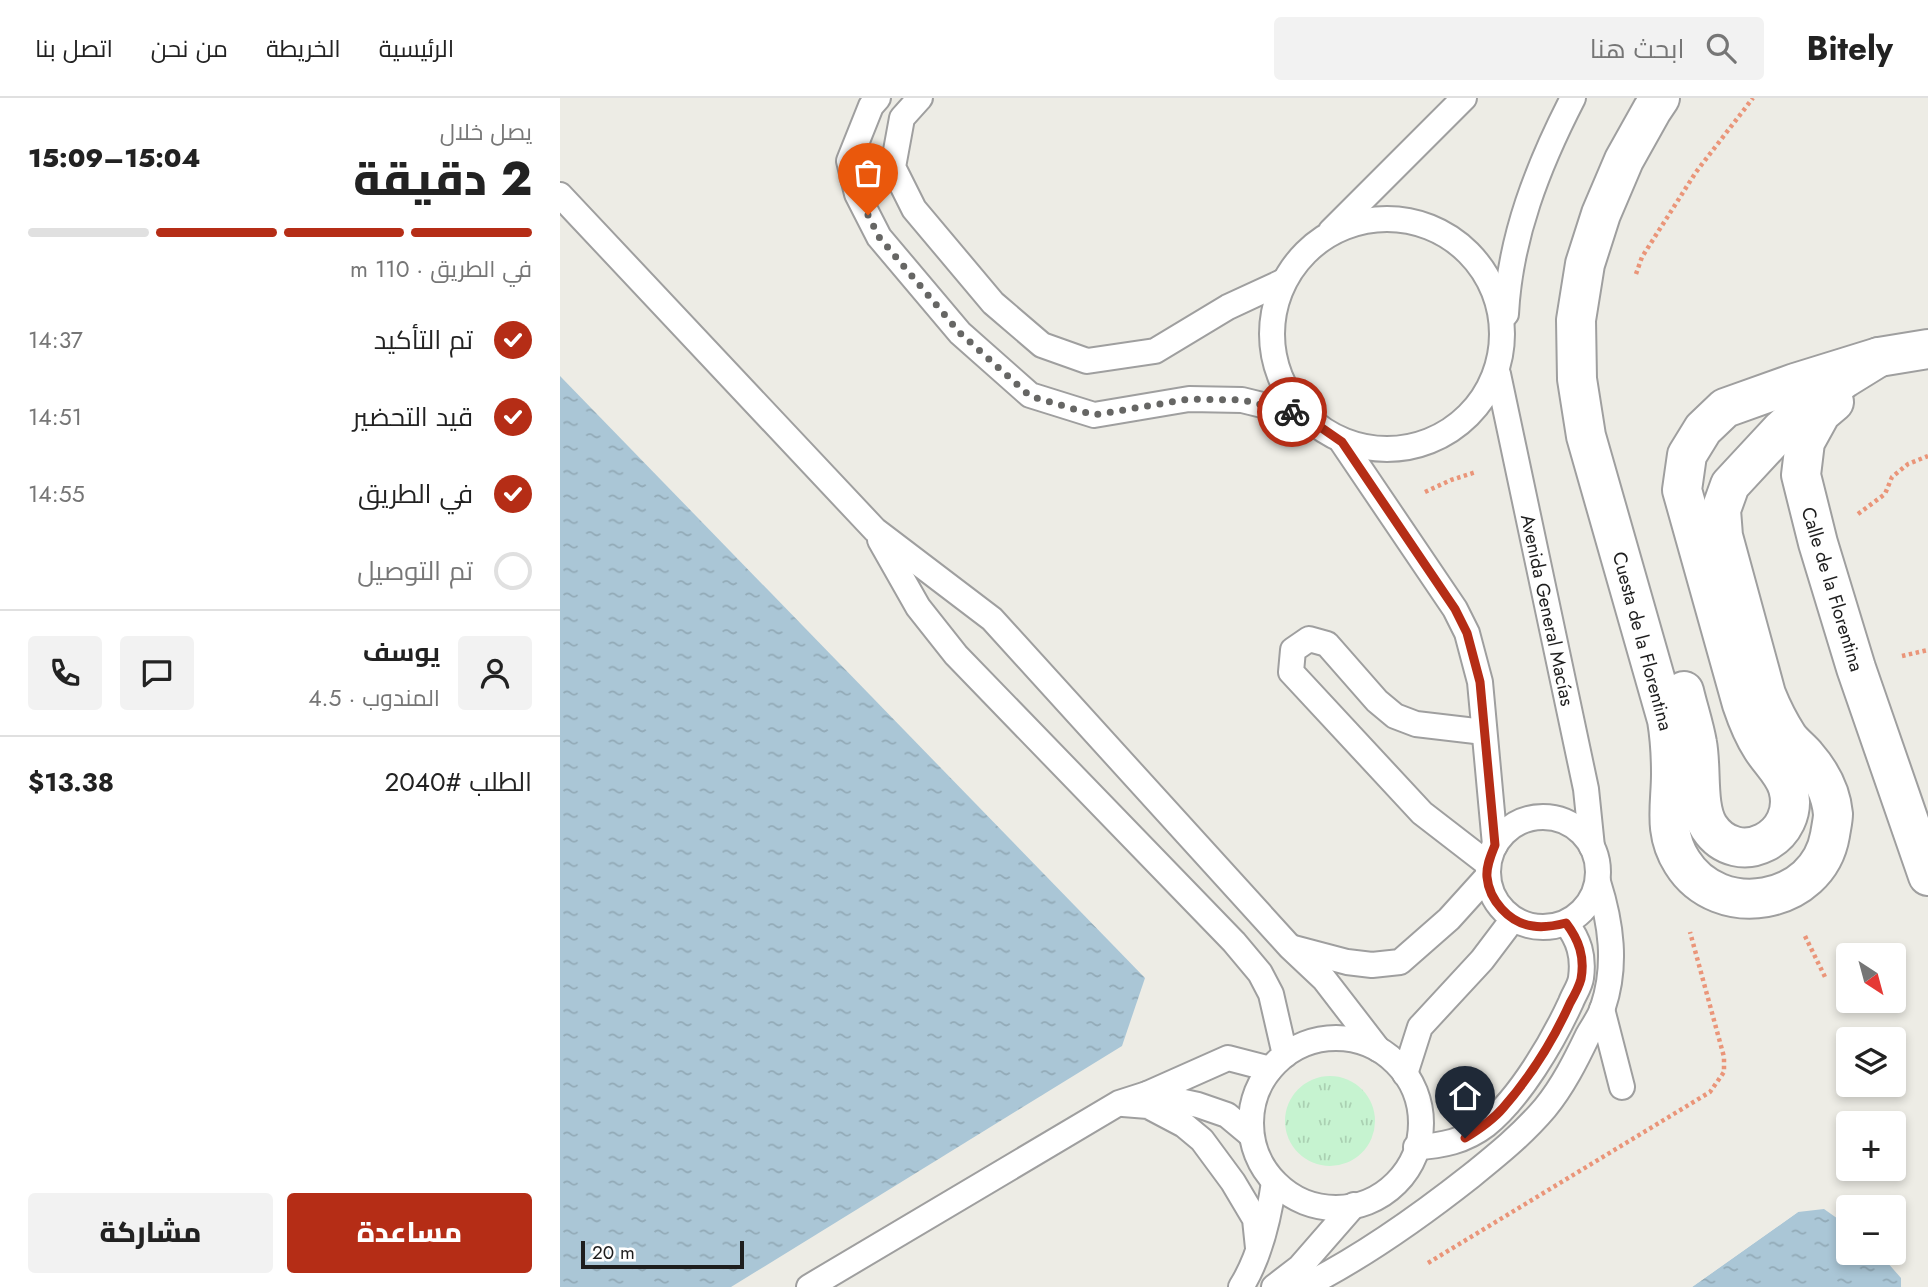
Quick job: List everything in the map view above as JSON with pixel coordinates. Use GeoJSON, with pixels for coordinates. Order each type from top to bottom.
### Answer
{"type":"FeatureCollection","features":[{"type":"Feature","properties":{"kind":"street","name":"Cuesta de la Florentina"},"geometry":{"type":"LineString","coordinates":[[1660,98],[1623,160],[1601,214],[1585,264],[1576,320],[1577,379],[1586,436],[1667,720],[1671,749],[1668,806],[1670,835],[1682,862],[1701,884],[1727,896],[1756,899],[1784,892],[1811,874],[1828,846],[1833,815],[1826,784],[1808,758],[1790,739],[1776,718],[1766,694],[1723,536],[1721,510],[1739,476]]}},
{"type":"Feature","properties":{"kind":"street"},"geometry":{"type":"LineString","coordinates":[[1690,98],[1667,130],[1647,166],[1619,229],[1606,282],[1601,322],[1601,377],[1609,431],[1697,741],[1703,811],[1709,827],[1719,838],[1734,846],[1750,848],[1764,844],[1779,833],[1788,818],[1791,802],[1788,784],[1762,748],[1741,704],[1682,490],[1688,455],[1703,429],[1725,408],[1879,357],[1928,349]]}},
{"type":"Feature","properties":{"kind":"street"},"geometry":{"type":"LineString","coordinates":[[1688,455],[1739,476],[1782,429],[1812,402],[1879,357]]}},
{"type":"Feature","properties":{"kind":"street","name":"Calle de la Florentina"},"geometry":{"type":"LineString","coordinates":[[1928,373],[1878,380],[1847,391],[1821,413],[1805,442],[1801,475],[1818,543],[1856,668],[1928,876]]}},
{"type":"Feature","properties":{"kind":"lane"},"geometry":{"type":"LineString","coordinates":[[877,98],[871,106],[849,161],[857,194],[873,226],[879,237],[960,333],[1030,396],[1094,415],[1189,399],[1242,400],[1303,415],[1342,442],[1455,609],[1467,633],[1480,682],[1491,894],[1500,908],[1513,919],[1530,926],[1548,927],[1566,923],[1581,914],[1592,899],[1598,882]]}},
{"type":"Feature","properties":{"kind":"lane"},"geometry":{"type":"LineString","coordinates":[[920,98],[902,118],[893,167],[914,209],[993,303],[1042,345],[1087,362],[1155,351],[1228,307],[1282,282]]}},
{"type":"Feature","properties":{"kind":"lane"},"geometry":{"type":"LineString","coordinates":[[1303,415],[1278,375],[1270,328],[1282,282],[1302,254],[1328,233],[1464,98]]}},
{"type":"Feature","properties":{"kind":"lane"},"geometry":{"type":"LineString","coordinates":[[1342,442],[1387,451],[1434,441],[1473,414],[1498,374],[1509,272],[1521,221],[1539,169],[1573,98]]}},
{"type":"Feature","properties":{"kind":"lane"},"geometry":{"type":"LineString","coordinates":[[560,195],[875,530],[992,619],[1290,947],[1324,979],[1378,1049]]}},
{"type":"Feature","properties":{"kind":"lane"},"geometry":{"type":"LineString","coordinates":[[1328,233],[1385,217],[1442,229],[1486,269],[1505,325]]}},
{"type":"Feature","properties":{"kind":"lane","name":"Avenida General Macías"},"geometry":{"type":"LineString","coordinates":[[1498,374],[1586,789],[1592,847]]}},
{"type":"Feature","properties":{"kind":"lane"},"geometry":{"type":"LineString","coordinates":[[875,530],[918,607],[956,655],[1234,942],[1260,973],[1271,994],[1277,1062]]}},
{"type":"Feature","properties":{"kind":"lane"},"geometry":{"type":"LineString","coordinates":[[1484,732],[1416,724],[1395,716],[1377,701],[1327,644],[1309,639],[1293,650],[1291,672],[1422,813],[1490,862]]}},
{"type":"Feature","properties":{"kind":"lane"},"geometry":{"type":"LineString","coordinates":[[1290,947],[1347,962],[1372,965],[1401,962],[1449,919],[1490,862],[1506,831],[1520,822],[1536,817],[1554,817],[1569,823],[1584,834],[1598,864],[1598,882],[1606,906],[1610,932],[1609,984],[1602,1009],[1565,1079],[1546,1107],[1519,1135],[1437,1202],[1378,1244],[1303,1287]]}},
{"type":"Feature","properties":{"kind":"lane"},"geometry":{"type":"LineString","coordinates":[[1405,1074],[1419,1027],[1453,993],[1513,919]]}},
{"type":"Feature","properties":{"kind":"lane"},"geometry":{"type":"LineString","coordinates":[[1416,1147],[1441,1146],[1465,1138],[1485,1125],[1502,1110],[1532,1070],[1559,1027],[1581,981],[1580,948],[1575,934],[1566,923]]}},
{"type":"Feature","properties":{"kind":"lane"},"geometry":{"type":"LineString","coordinates":[[1602,1009],[1622,1087]]}},
{"type":"Feature","properties":{"kind":"lane"},"geometry":{"type":"LineString","coordinates":[[1320,1039],[1359,1041],[1378,1049],[1393,1060],[1405,1074],[1415,1091],[1420,1109],[1420,1128],[1409,1165],[1386,1191],[1371,1200],[1354,1205],[1337,1208],[1319,1206],[1288,1193],[1274,1182],[1255,1152],[1251,1118],[1253,1100],[1261,1084],[1277,1062],[1302,1045],[1320,1039]]}},
{"type":"Feature","properties":{"kind":"lane"},"geometry":{"type":"LineString","coordinates":[[809,1287],[1119,1103],[1147,1094],[1228,1058],[1277,1062]]}},
{"type":"Feature","properties":{"kind":"lane"},"geometry":{"type":"LineString","coordinates":[[1147,1094],[1198,1105],[1227,1115],[1251,1135]]}},
{"type":"Feature","properties":{"kind":"lane"},"geometry":{"type":"LineString","coordinates":[[1119,1103],[1148,1106],[1184,1125],[1202,1140],[1233,1182],[1255,1219],[1258,1248]]}},
{"type":"Feature","properties":{"kind":"lane"},"geometry":{"type":"LineString","coordinates":[[1241,1287],[1258,1248],[1271,1204],[1274,1182]]}},
{"type":"Feature","properties":{"kind":"lane"},"geometry":{"type":"LineString","coordinates":[[1274,1287],[1300,1267],[1354,1205]]}},
{"type":"Feature","properties":{"kind":"path"},"geometry":{"type":"LineString","coordinates":[[1818,543],[1885,494],[1892,477],[1908,464],[1928,456]]}},
{"type":"Feature","properties":{"kind":"path"},"geometry":{"type":"LineString","coordinates":[[1390,513],[1419,494],[1451,480],[1484,469],[1518,463]]}},
{"type":"Feature","properties":{"kind":"green space"},"geometry":{"type":"Polygon","coordinates":[[[1330,1076],[1347,1080],[1362,1089],[1371,1104],[1375,1121],[1371,1138],[1362,1153],[1347,1162],[1330,1166],[1313,1162],[1298,1153],[1289,1138],[1285,1121],[1289,1104],[1298,1089],[1313,1080],[1330,1076]]]}},
{"type":"Feature","properties":{"kind":"water"},"geometry":{"type":"Polygon","coordinates":[[[560,376],[1145,978],[1122,1046],[731,1287],[560,1287],[560,376]]]}},
{"type":"Feature","properties":{"kind":"water"},"geometry":{"type":"Polygon","coordinates":[[[1824,1209],[1836,1218],[1836,1265],[1890,1265],[1901,1278],[1901,1287],[1692,1287],[1798,1212],[1824,1209]]]}},
{"type":"Feature","properties":{"kind":"pier"},"geometry":{"type":"Polygon","coordinates":[[[1796,1209],[1798,1212],[1689,1287],[1714,1267],[1796,1209]]]}},
{"type":"Feature","properties":{"kind":"way so far"},"geometry":{"type":"LineString","coordinates":[[868,215],[879,237],[960,333],[1030,396],[1094,415],[1189,399],[1242,400],[1292,412]]}},
{"type":"Feature","properties":{"kind":"route"},"geometry":{"type":"LineString","coordinates":[[1292,412],[1303,415],[1342,442],[1455,609],[1467,633],[1480,682],[1495,845],[1488,864],[1487,877],[1491,894],[1500,908],[1513,919],[1530,926],[1548,927],[1566,923],[1575,934],[1580,948],[1581,981],[1559,1027],[1502,1110],[1465,1138]]}}]}
